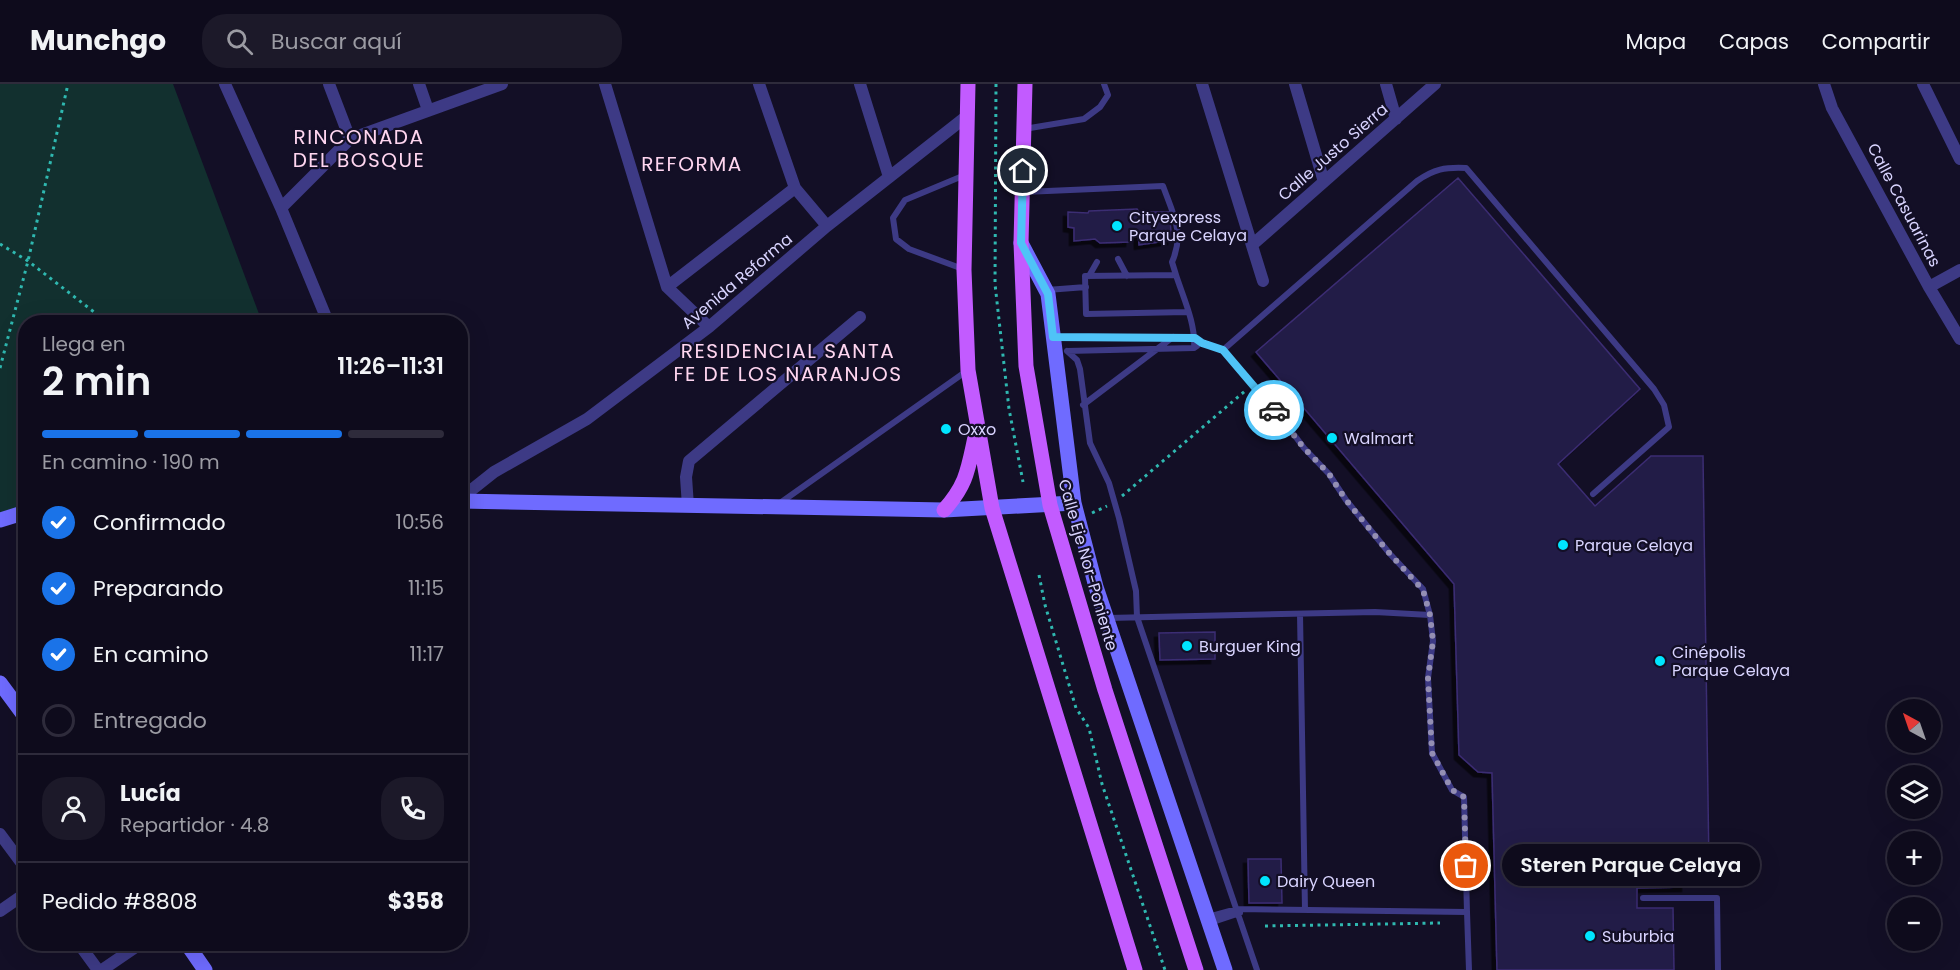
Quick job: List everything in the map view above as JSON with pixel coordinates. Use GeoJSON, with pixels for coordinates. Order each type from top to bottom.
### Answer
{"type":"FeatureCollection","features":[{"type":"Feature","properties":{"kind":"main road"},"geometry":{"type":"LineString","coordinates":[[968,84],[964,270],[968,370],[992,508],[1135,970]]}},
{"type":"Feature","properties":{"kind":"main road","name":"Calle Eje Nor-Poniente"},"geometry":{"type":"LineString","coordinates":[[1025,84],[1021,243],[1026,366],[1050,505],[1105,690],[1196,970]]}},
{"type":"Feature","properties":{"kind":"main road"},"geometry":{"type":"LineString","coordinates":[[944,510],[958,494],[967,476],[977,424]]}},
{"type":"Feature","properties":{"kind":"street"},"geometry":{"type":"LineString","coordinates":[[225,84],[325,315]]}},
{"type":"Feature","properties":{"kind":"street"},"geometry":{"type":"LineString","coordinates":[[329,84],[350,139]]}},
{"type":"Feature","properties":{"kind":"street"},"geometry":{"type":"LineString","coordinates":[[419,84],[428,110]]}},
{"type":"Feature","properties":{"kind":"street"},"geometry":{"type":"LineString","coordinates":[[280,208],[350,139],[502,84]]}},
{"type":"Feature","properties":{"kind":"street"},"geometry":{"type":"LineString","coordinates":[[605,84],[667,287],[710,327]]}},
{"type":"Feature","properties":{"kind":"street"},"geometry":{"type":"LineString","coordinates":[[759,84],[795,188],[827,226]]}},
{"type":"Feature","properties":{"kind":"street"},"geometry":{"type":"LineString","coordinates":[[860,84],[889,177]]}},
{"type":"Feature","properties":{"kind":"street"},"geometry":{"type":"LineString","coordinates":[[1202,84],[1263,281]]}},
{"type":"Feature","properties":{"kind":"street"},"geometry":{"type":"LineString","coordinates":[[1295,84],[1324,182]]}},
{"type":"Feature","properties":{"kind":"street"},"geometry":{"type":"LineString","coordinates":[[1386,84],[1396,119]]}},
{"type":"Feature","properties":{"kind":"street","name":"Calle Justo Sierra"},"geometry":{"type":"LineString","coordinates":[[1252,245],[1436,84]]}},
{"type":"Feature","properties":{"kind":"street","name":"Calle Casuarinas"},"geometry":{"type":"LineString","coordinates":[[1824,84],[1832,108],[1929,287],[1960,339]]}},
{"type":"Feature","properties":{"kind":"street"},"geometry":{"type":"LineString","coordinates":[[1923,84],[1960,159]]}},
{"type":"Feature","properties":{"kind":"street","name":"Avenida Reforma"},"geometry":{"type":"LineString","coordinates":[[468,493],[494,472],[587,418],[710,327],[827,226],[967,117]]}},
{"type":"Feature","properties":{"kind":"street"},"geometry":{"type":"LineString","coordinates":[[667,287],[795,188]]}},
{"type":"Feature","properties":{"kind":"street"},"geometry":{"type":"LineString","coordinates":[[1021,243],[1046,291],[1058,346],[1074,503],[1096,587],[1225,970]]}},
{"type":"Feature","properties":{"kind":"street"},"geometry":{"type":"LineString","coordinates":[[1929,287],[1960,270]]}},
{"type":"Feature","properties":{"kind":"street"},"geometry":{"type":"LineString","coordinates":[[688,506],[686,477],[689,461],[860,317]]}},
{"type":"Feature","properties":{"kind":"street"},"geometry":{"type":"LineString","coordinates":[[468,500],[944,510],[1074,503]]}},
{"type":"Feature","properties":{"kind":"street"},"geometry":{"type":"LineString","coordinates":[[0,520],[18,514]]}},
{"type":"Feature","properties":{"kind":"street"},"geometry":{"type":"LineString","coordinates":[[0,683],[18,707]]}},
{"type":"Feature","properties":{"kind":"street"},"geometry":{"type":"LineString","coordinates":[[0,834],[18,858]]}},
{"type":"Feature","properties":{"kind":"street"},"geometry":{"type":"LineString","coordinates":[[0,911],[18,899]]}},
{"type":"Feature","properties":{"kind":"street"},"geometry":{"type":"LineString","coordinates":[[85,951],[100,970],[129,951]]}},
{"type":"Feature","properties":{"kind":"street"},"geometry":{"type":"LineString","coordinates":[[192,951],[205,970]]}},
{"type":"Feature","properties":{"kind":"lane"},"geometry":{"type":"LineString","coordinates":[[1024,129],[1084,118],[1100,107],[1108,95],[1104,84]]}},
{"type":"Feature","properties":{"kind":"lane"},"geometry":{"type":"LineString","coordinates":[[1223,350],[1417,181],[1432,171],[1446,167],[1466,168],[1654,389],[1664,405],[1669,427],[1593,494]]}},
{"type":"Feature","properties":{"kind":"lane"},"geometry":{"type":"LineString","coordinates":[[964,270],[909,249],[896,238],[893,218],[905,200],[966,175]]}},
{"type":"Feature","properties":{"kind":"lane"},"geometry":{"type":"LineString","coordinates":[[1022,192],[1163,186],[1179,234],[1178,250],[1172,262],[1195,338],[1194,348]]}},
{"type":"Feature","properties":{"kind":"lane"},"geometry":{"type":"LineString","coordinates":[[1118,260],[1127,276]]}},
{"type":"Feature","properties":{"kind":"lane"},"geometry":{"type":"LineString","coordinates":[[1089,276],[1097,262]]}},
{"type":"Feature","properties":{"kind":"lane"},"geometry":{"type":"LineString","coordinates":[[1176,275],[1085,276],[1086,314],[1187,312]]}},
{"type":"Feature","properties":{"kind":"lane"},"geometry":{"type":"LineString","coordinates":[[1046,291],[1086,287]]}},
{"type":"Feature","properties":{"kind":"lane"},"geometry":{"type":"LineString","coordinates":[[1083,405],[1173,337]]}},
{"type":"Feature","properties":{"kind":"lane"},"geometry":{"type":"LineString","coordinates":[[1058,346],[1173,337],[1195,338],[1202,343],[1223,350],[1304,448],[1329,474],[1346,500],[1390,554],[1423,590],[1430,615],[1433,641],[1428,678],[1432,753],[1452,790],[1464,797],[1468,970]]}},
{"type":"Feature","properties":{"kind":"lane"},"geometry":{"type":"LineString","coordinates":[[1058,346],[1194,348],[1202,343]]}},
{"type":"Feature","properties":{"kind":"lane"},"geometry":{"type":"LineString","coordinates":[[1058,346],[1077,360],[1090,443],[1108,483],[1114,503],[1136,591],[1137,617],[1257,970]]}},
{"type":"Feature","properties":{"kind":"lane"},"geometry":{"type":"LineString","coordinates":[[775,507],[968,370]]}},
{"type":"Feature","properties":{"kind":"lane"},"geometry":{"type":"LineString","coordinates":[[1108,618],[1376,612],[1430,615]]}},
{"type":"Feature","properties":{"kind":"lane"},"geometry":{"type":"LineString","coordinates":[[1300,614],[1305,909]]}},
{"type":"Feature","properties":{"kind":"lane"},"geometry":{"type":"LineString","coordinates":[[1643,898],[1717,898],[1718,970]]}},
{"type":"Feature","properties":{"kind":"lane"},"geometry":{"type":"LineString","coordinates":[[1209,920],[1252,909],[1467,912]]}},
{"type":"Feature","properties":{"kind":"path"},"geometry":{"type":"LineString","coordinates":[[0,369],[68,84]]}},
{"type":"Feature","properties":{"kind":"path"},"geometry":{"type":"LineString","coordinates":[[996,84],[995,284],[1009,409],[1023,482]]}},
{"type":"Feature","properties":{"kind":"path"},"geometry":{"type":"LineString","coordinates":[[0,244],[27,261],[98,315]]}},
{"type":"Feature","properties":{"kind":"path"},"geometry":{"type":"LineString","coordinates":[[1092,513],[1114,503],[1252,385]]}},
{"type":"Feature","properties":{"kind":"path"},"geometry":{"type":"LineString","coordinates":[[1039,575],[1045,604],[1076,708],[1089,728],[1102,784],[1165,970]]}},
{"type":"Feature","properties":{"kind":"path"},"geometry":{"type":"LineString","coordinates":[[1265,926],[1443,923]]}},
{"type":"Feature","properties":{"kind":"green space"},"geometry":{"type":"Polygon","coordinates":[[[0,84],[173,84],[259,315],[18,315],[18,509],[0,515],[0,84]]]}},
{"type":"Feature","properties":{"kind":"building","name":"Parque Celaya"},"geometry":{"type":"Polygon","coordinates":[[[1458,178],[1640,389],[1558,464],[1595,506],[1651,456],[1703,456],[1709,867],[1686,868],[1686,887],[1637,888],[1637,908],[1673,908],[1674,970],[1497,970],[1492,773],[1478,772],[1459,755],[1454,584],[1256,352],[1458,178]]]}},
{"type":"Feature","properties":{"kind":"building"},"geometry":{"type":"Polygon","coordinates":[[[1137,209],[1139,212],[1169,212],[1172,240],[1139,245],[1138,231],[1131,231],[1130,242],[1100,243],[1095,239],[1074,241],[1074,228],[1068,227],[1068,212],[1088,213],[1089,211],[1137,209]]]}},
{"type":"Feature","properties":{"kind":"building","name":"Burguer King"},"geometry":{"type":"Polygon","coordinates":[[[1215,632],[1215,659],[1160,660],[1159,633],[1215,632]]]}},
{"type":"Feature","properties":{"kind":"building","name":"Dairy Queen"},"geometry":{"type":"Polygon","coordinates":[[[1248,859],[1281,859],[1282,903],[1249,903],[1248,859]]]}},
{"type":"Feature","properties":{"kind":"way so far"},"geometry":{"type":"LineString","coordinates":[[1274,410],[1304,448],[1329,474],[1346,500],[1390,554],[1423,590],[1430,615],[1433,641],[1428,678],[1432,753],[1452,790],[1464,797],[1466,866]]}},
{"type":"Feature","properties":{"kind":"place","name":"Cityexpress Parque Celaya"},"geometry":{"type":"Point","coordinates":[1117,226]}},
{"type":"Feature","properties":{"kind":"place","name":"Oxxo"},"geometry":{"type":"Point","coordinates":[946,429]}},
{"type":"Feature","properties":{"kind":"place","name":"Walmart"},"geometry":{"type":"Point","coordinates":[1332,438]}},
{"type":"Feature","properties":{"kind":"place","name":"Parque Celaya"},"geometry":{"type":"Point","coordinates":[1563,545]}},
{"type":"Feature","properties":{"kind":"place","name":"Burguer King"},"geometry":{"type":"Point","coordinates":[1187,646]}},
{"type":"Feature","properties":{"kind":"place","name":"Cinépolis Parque Celaya"},"geometry":{"type":"Point","coordinates":[1660,661]}},
{"type":"Feature","properties":{"kind":"place","name":"Steren Parque Celaya"},"geometry":{"type":"Point","coordinates":[1466,866]}},
{"type":"Feature","properties":{"kind":"place","name":"Dairy Queen"},"geometry":{"type":"Point","coordinates":[1265,881]}},
{"type":"Feature","properties":{"kind":"place","name":"Suburbia"},"geometry":{"type":"Point","coordinates":[1590,936]}},
{"type":"Feature","properties":{"kind":"district","name":"RINCONADA DEL BOSQUE"},"geometry":{"type":"Point","coordinates":[359,148]}},
{"type":"Feature","properties":{"kind":"district","name":"REFORMA"},"geometry":{"type":"Point","coordinates":[692,164]}},
{"type":"Feature","properties":{"kind":"district","name":"RESIDENCIAL SANTA FE DE LOS NARANJOS"},"geometry":{"type":"Point","coordinates":[788,362]}},
{"type":"Feature","properties":{"kind":"route"},"geometry":{"type":"LineString","coordinates":[[1023,171],[1021,243],[1048,294],[1053,337],[1195,338],[1202,343],[1223,350],[1274,410]]}}]}
